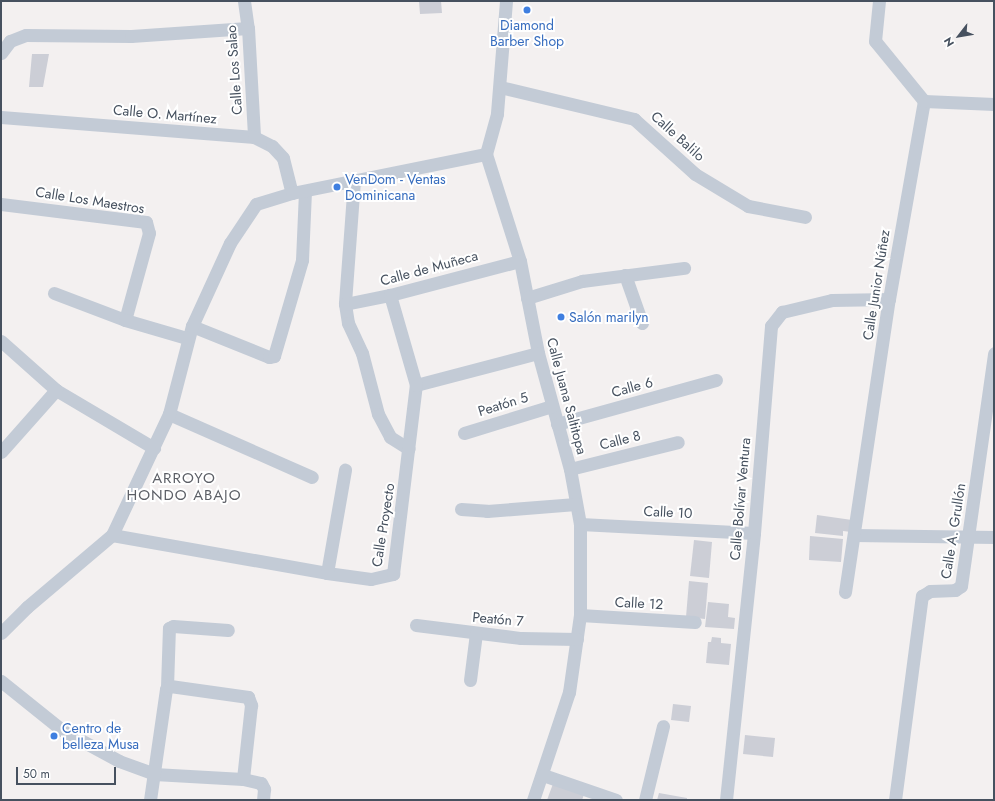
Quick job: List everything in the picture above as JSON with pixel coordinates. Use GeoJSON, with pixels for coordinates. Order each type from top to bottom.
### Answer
{"type":"FeatureCollection","features":[{"type":"Feature","properties":{"kind":"street","name":"Calle Los Salao"},"geometry":{"type":"LineString","coordinates":[[244,1],[248,28],[254,137]]}},
{"type":"Feature","properties":{"kind":"street"},"geometry":{"type":"LineString","coordinates":[[1,633],[27,607],[112,535],[169,414],[187,338],[192,326],[230,243],[256,204],[292,193],[486,154],[496,114],[500,87],[506,1]]}},
{"type":"Feature","properties":{"kind":"street"},"geometry":{"type":"LineString","coordinates":[[879,1],[875,41],[924,101],[994,104]]}},
{"type":"Feature","properties":{"kind":"street"},"geometry":{"type":"LineString","coordinates":[[1,53],[10,41],[26,35],[131,36],[248,28]]}},
{"type":"Feature","properties":{"kind":"street","name":"Calle Balilo"},"geometry":{"type":"LineString","coordinates":[[500,87],[634,119],[695,174],[748,206],[805,217]]}},
{"type":"Feature","properties":{"kind":"street","name":"Calle Junior Núñez"},"geometry":{"type":"LineString","coordinates":[[845,592],[889,299],[924,101]]}},
{"type":"Feature","properties":{"kind":"street","name":"Calle O. Martínez"},"geometry":{"type":"LineString","coordinates":[[1,117],[254,137],[272,146],[284,158],[292,193]]}},
{"type":"Feature","properties":{"kind":"street","name":"Calle Juana Saltitopa"},"geometry":{"type":"LineString","coordinates":[[486,154],[520,260],[538,353],[570,469],[580,524],[580,616],[569,692],[543,775],[533,800]]}},
{"type":"Feature","properties":{"kind":"street"},"geometry":{"type":"LineString","coordinates":[[354,180],[345,304],[348,323],[362,353],[378,414],[390,437],[409,449]]}},
{"type":"Feature","properties":{"kind":"street"},"geometry":{"type":"LineString","coordinates":[[192,326],[268,357],[274,356],[278,350],[302,260],[305,191]]}},
{"type":"Feature","properties":{"kind":"street","name":"Calle Los Maestros"},"geometry":{"type":"LineString","coordinates":[[1,204],[146,222],[149,233],[125,320]]}},
{"type":"Feature","properties":{"kind":"street","name":"Calle de Muñeca"},"geometry":{"type":"LineString","coordinates":[[345,304],[390,295],[520,260]]}},
{"type":"Feature","properties":{"kind":"street"},"geometry":{"type":"LineString","coordinates":[[527,298],[582,281],[684,268]]}},
{"type":"Feature","properties":{"kind":"street"},"geometry":{"type":"LineString","coordinates":[[625,276],[642,323]]}},
{"type":"Feature","properties":{"kind":"street"},"geometry":{"type":"LineString","coordinates":[[54,293],[125,320],[187,338]]}},
{"type":"Feature","properties":{"kind":"street","name":"Calle Proyecto"},"geometry":{"type":"LineString","coordinates":[[112,535],[327,573],[371,579],[394,574],[416,385],[390,295]]}},
{"type":"Feature","properties":{"kind":"street","name":"Calle Bolívar Ventura"},"geometry":{"type":"LineString","coordinates":[[726,800],[754,533],[770,332],[774,320],[782,312],[832,300],[889,299]]}},
{"type":"Feature","properties":{"kind":"street"},"geometry":{"type":"LineString","coordinates":[[1,341],[56,390],[154,448]]}},
{"type":"Feature","properties":{"kind":"street"},"geometry":{"type":"LineString","coordinates":[[416,385],[538,353]]}},
{"type":"Feature","properties":{"kind":"street","name":"Calle A. Grullón"},"geometry":{"type":"LineString","coordinates":[[895,800],[922,596],[930,591],[959,590],[969,536],[994,353]]}},
{"type":"Feature","properties":{"kind":"street","name":"Calle 6"},"geometry":{"type":"LineString","coordinates":[[557,424],[716,380]]}},
{"type":"Feature","properties":{"kind":"street"},"geometry":{"type":"LineString","coordinates":[[1,452],[56,390]]}},
{"type":"Feature","properties":{"kind":"street","name":"Peatón 5"},"geometry":{"type":"LineString","coordinates":[[464,433],[552,406]]}},
{"type":"Feature","properties":{"kind":"street"},"geometry":{"type":"LineString","coordinates":[[169,414],[312,477]]}},
{"type":"Feature","properties":{"kind":"street","name":"Calle 8"},"geometry":{"type":"LineString","coordinates":[[570,469],[678,442]]}},
{"type":"Feature","properties":{"kind":"street"},"geometry":{"type":"LineString","coordinates":[[327,573],[345,470]]}},
{"type":"Feature","properties":{"kind":"street"},"geometry":{"type":"LineString","coordinates":[[461,509],[487,511],[576,504]]}},
{"type":"Feature","properties":{"kind":"street","name":"Calle 10"},"geometry":{"type":"LineString","coordinates":[[580,524],[754,533]]}},
{"type":"Feature","properties":{"kind":"street"},"geometry":{"type":"LineString","coordinates":[[854,535],[994,537]]}},
{"type":"Feature","properties":{"kind":"street","name":"Calle 12"},"geometry":{"type":"LineString","coordinates":[[580,616],[695,622]]}},
{"type":"Feature","properties":{"kind":"street"},"geometry":{"type":"LineString","coordinates":[[150,800],[167,687],[169,628],[173,626],[228,630]]}},
{"type":"Feature","properties":{"kind":"street","name":"Peatón 7"},"geometry":{"type":"LineString","coordinates":[[416,626],[476,634],[577,639]]}},
{"type":"Feature","properties":{"kind":"street"},"geometry":{"type":"LineString","coordinates":[[470,680],[476,634]]}},
{"type":"Feature","properties":{"kind":"street"},"geometry":{"type":"LineString","coordinates":[[1,681],[62,730],[119,761],[154,774],[243,779],[261,783],[264,789],[263,800]]}},
{"type":"Feature","properties":{"kind":"street"},"geometry":{"type":"LineString","coordinates":[[167,687],[248,697],[251,705],[243,779]]}},
{"type":"Feature","properties":{"kind":"street"},"geometry":{"type":"LineString","coordinates":[[645,800],[663,726]]}},
{"type":"Feature","properties":{"kind":"street"},"geometry":{"type":"LineString","coordinates":[[543,775],[616,800]]}},
{"type":"Feature","properties":{"kind":"building"},"geometry":{"type":"Polygon","coordinates":[[[419,1],[441,1],[442,13],[420,14],[419,1]]]}},
{"type":"Feature","properties":{"kind":"building"},"geometry":{"type":"Polygon","coordinates":[[[32,54],[49,54],[43,87],[29,87],[32,54]]]}},
{"type":"Feature","properties":{"kind":"building"},"geometry":{"type":"Polygon","coordinates":[[[817,515],[852,520],[851,532],[843,531],[843,536],[815,533],[817,515]]]}},
{"type":"Feature","properties":{"kind":"building"},"geometry":{"type":"Polygon","coordinates":[[[810,536],[843,539],[841,562],[809,560],[810,536]]]}},
{"type":"Feature","properties":{"kind":"building"},"geometry":{"type":"Polygon","coordinates":[[[694,540],[712,542],[709,578],[690,576],[694,540]]]}},
{"type":"Feature","properties":{"kind":"building"},"geometry":{"type":"Polygon","coordinates":[[[689,581],[708,583],[705,619],[686,617],[689,581]]]}},
{"type":"Feature","properties":{"kind":"building"},"geometry":{"type":"Polygon","coordinates":[[[708,602],[729,604],[728,617],[735,618],[734,629],[705,627],[708,602]]]}},
{"type":"Feature","properties":{"kind":"building"},"geometry":{"type":"Polygon","coordinates":[[[712,637],[721,638],[721,643],[731,644],[729,665],[706,663],[708,642],[711,642],[712,637]]]}},
{"type":"Feature","properties":{"kind":"building"},"geometry":{"type":"Polygon","coordinates":[[[673,704],[691,706],[689,722],[671,720],[673,704]]]}},
{"type":"Feature","properties":{"kind":"building"},"geometry":{"type":"Polygon","coordinates":[[[745,735],[775,738],[773,757],[743,754],[745,735]]]}},
{"type":"Feature","properties":{"kind":"building"},"geometry":{"type":"Polygon","coordinates":[[[554,781],[585,792],[582,800],[547,800],[554,781]]]}},
{"type":"Feature","properties":{"kind":"building"},"geometry":{"type":"Polygon","coordinates":[[[659,793],[687,798],[687,800],[657,800],[659,793]]]}},
{"type":"Feature","properties":{"kind":"place","name":"Diamond Barber Shop"},"geometry":{"type":"Point","coordinates":[527,10]}},
{"type":"Feature","properties":{"kind":"place","name":"VenDom - Ventas Dominicana"},"geometry":{"type":"Point","coordinates":[337,187]}},
{"type":"Feature","properties":{"kind":"place","name":"Salón marilyn"},"geometry":{"type":"Point","coordinates":[561,317]}},
{"type":"Feature","properties":{"kind":"place","name":"Centro de belleza Musa"},"geometry":{"type":"Point","coordinates":[54,736]}},
{"type":"Feature","properties":{"kind":"district","name":"ARROYO HONDO ABAJO"},"geometry":{"type":"Point","coordinates":[184,486]}}]}
